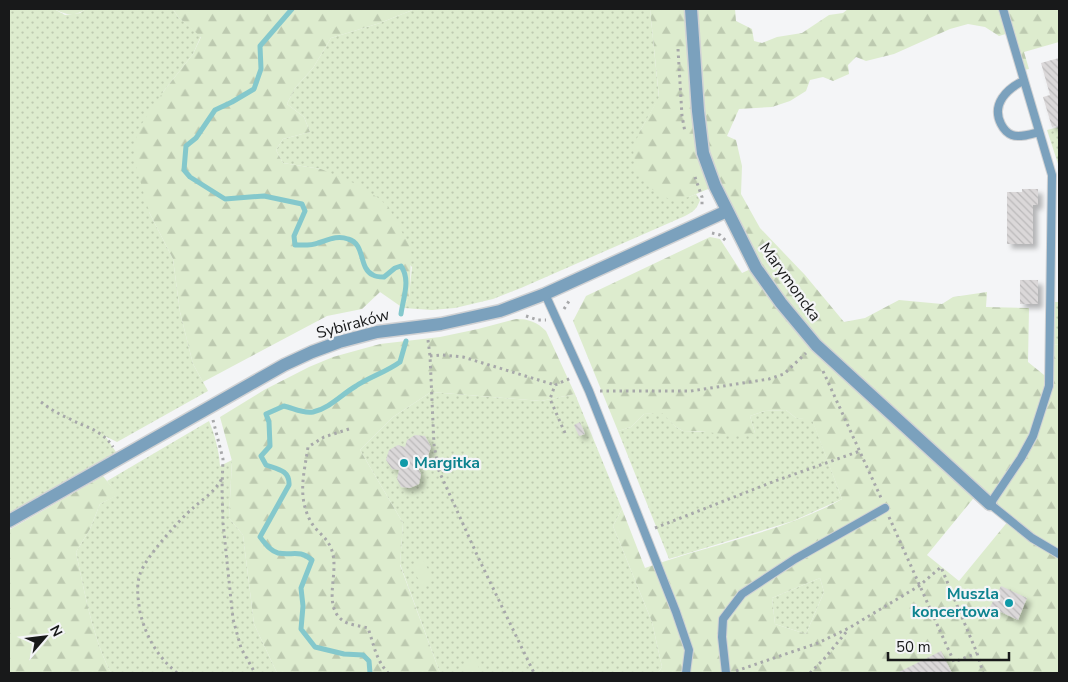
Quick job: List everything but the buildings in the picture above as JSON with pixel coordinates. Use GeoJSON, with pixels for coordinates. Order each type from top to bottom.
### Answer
{"type":"FeatureCollection","features":[{"type":"Feature","properties":{"kind":"street","name":"Marymoncka"},"geometry":{"type":"LineString","coordinates":[[691,9],[702,145],[709,170],[756,268],[781,303],[816,345],[990,504]]}},
{"type":"Feature","properties":{"kind":"street","name":"Sybiraków"},"geometry":{"type":"LineString","coordinates":[[9,521],[284,365],[312,352],[339,342],[377,332],[441,324],[500,311],[545,294],[727,211]]}},
{"type":"Feature","properties":{"kind":"lane"},"geometry":{"type":"LineString","coordinates":[[1003,9],[1052,175],[1049,386],[1033,436],[1021,458],[990,504],[1032,538],[1059,554]]}},
{"type":"Feature","properties":{"kind":"lane"},"geometry":{"type":"LineString","coordinates":[[1023,81],[1011,88],[1001,98],[998,118],[1003,128],[1013,135],[1039,132]]}},
{"type":"Feature","properties":{"kind":"lane"},"geometry":{"type":"LineString","coordinates":[[545,294],[589,390],[676,612],[689,650],[686,673]]}},
{"type":"Feature","properties":{"kind":"lane"},"geometry":{"type":"LineString","coordinates":[[727,673],[722,637],[723,619],[742,594],[795,559],[885,508]]}},
{"type":"Feature","properties":{"kind":"path"},"geometry":{"type":"LineString","coordinates":[[520,316],[544,321],[555,316]]}},
{"type":"Feature","properties":{"kind":"path"},"geometry":{"type":"LineString","coordinates":[[427,335],[430,356],[432,416],[439,472],[534,673]]}},
{"type":"Feature","properties":{"kind":"path"},"geometry":{"type":"LineString","coordinates":[[589,390],[691,391],[769,379],[784,374],[816,345]]}},
{"type":"Feature","properties":{"kind":"path"},"geometry":{"type":"LineString","coordinates":[[430,356],[442,355],[463,358],[555,385],[571,378]]}},
{"type":"Feature","properties":{"kind":"path"},"geometry":{"type":"LineString","coordinates":[[823,371],[954,662],[977,653]]}},
{"type":"Feature","properties":{"kind":"path"},"geometry":{"type":"LineString","coordinates":[[555,385],[550,400],[565,433]]}},
{"type":"Feature","properties":{"kind":"path"},"geometry":{"type":"LineString","coordinates":[[41,402],[67,418],[103,435],[119,458]]}},
{"type":"Feature","properties":{"kind":"path"},"geometry":{"type":"LineString","coordinates":[[217,414],[212,417],[224,459],[223,523],[233,619],[241,648],[256,673]]}},
{"type":"Feature","properties":{"kind":"path"},"geometry":{"type":"LineString","coordinates":[[350,429],[324,437],[308,447],[301,499],[311,522],[331,547],[334,567],[332,600],[335,610],[343,621],[368,628],[381,666],[388,673]]}},
{"type":"Feature","properties":{"kind":"path"},"geometry":{"type":"LineString","coordinates":[[664,525],[860,450]]}},
{"type":"Feature","properties":{"kind":"path"},"geometry":{"type":"LineString","coordinates":[[177,673],[166,664],[149,641],[139,605],[139,576],[142,567],[182,518],[215,489],[223,476]]}},
{"type":"Feature","properties":{"kind":"path"},"geometry":{"type":"LineString","coordinates":[[727,673],[818,643],[849,628],[919,586],[941,567],[977,653],[982,673]]}},
{"type":"Feature","properties":{"kind":"path"},"geometry":{"type":"LineString","coordinates":[[810,673],[849,628]]}},
{"type":"Feature","properties":{"kind":"green space"},"geometry":{"type":"Polygon","coordinates":[[[9,9],[54,9],[65,15],[80,13],[86,9],[173,9],[178,17],[201,36],[193,54],[163,92],[149,212],[173,259],[180,312],[193,364],[208,391],[117,442],[105,436],[116,452],[9,513],[9,9]]]}},
{"type":"Feature","properties":{"kind":"green space"},"geometry":{"type":"Polygon","coordinates":[[[54,9],[86,9],[70,14],[54,9]]]}},
{"type":"Feature","properties":{"kind":"green space"},"geometry":{"type":"Polygon","coordinates":[[[173,9],[415,9],[380,23],[331,38],[313,68],[295,88],[287,104],[304,117],[310,132],[283,139],[276,150],[283,163],[321,169],[356,184],[380,199],[389,208],[411,249],[409,297],[403,308],[380,292],[362,309],[327,316],[203,382],[193,364],[180,312],[173,259],[149,212],[134,159],[137,131],[163,92],[193,54],[201,37],[178,17],[173,9]]]}},
{"type":"Feature","properties":{"kind":"green space"},"geometry":{"type":"Polygon","coordinates":[[[415,9],[650,9],[659,98],[640,131],[689,197],[696,194],[700,200],[696,208],[685,216],[493,299],[455,308],[432,310],[403,308],[409,297],[412,267],[321,169],[283,163],[276,150],[283,139],[310,132],[304,117],[287,104],[295,88],[313,68],[331,38],[380,23],[415,9]]]}},
{"type":"Feature","properties":{"kind":"green space"},"geometry":{"type":"Polygon","coordinates":[[[650,9],[735,9],[736,21],[752,29],[754,41],[762,43],[777,37],[802,33],[829,15],[843,13],[848,9],[1059,9],[1059,42],[1024,52],[1029,69],[1020,71],[1009,33],[999,36],[985,27],[968,24],[950,29],[894,54],[866,61],[856,57],[848,65],[849,74],[833,81],[823,77],[810,80],[806,91],[790,101],[772,107],[739,109],[727,136],[736,140],[742,166],[741,194],[760,228],[805,275],[844,322],[865,318],[899,300],[942,304],[953,297],[987,292],[986,307],[1029,308],[1028,362],[1049,379],[1049,346],[1059,344],[1059,673],[658,673],[662,667],[652,622],[613,526],[622,509],[645,568],[795,521],[842,499],[812,420],[796,418],[786,410],[765,411],[750,416],[755,433],[731,435],[683,431],[676,427],[662,413],[644,414],[631,427],[618,431],[573,321],[586,296],[710,237],[720,239],[742,273],[755,267],[715,186],[689,197],[672,201],[650,188],[636,172],[633,148],[659,97],[650,9]],[[977,494],[927,555],[959,581],[1009,520],[977,494]],[[820,578],[772,598],[775,624],[806,634],[824,592],[820,578]]]}},
{"type":"Feature","properties":{"kind":"green space"},"geometry":{"type":"Polygon","coordinates":[[[1059,127],[1059,167],[1047,130],[1059,127]]]}},
{"type":"Feature","properties":{"kind":"green space"},"geometry":{"type":"Polygon","coordinates":[[[1050,302],[1059,302],[1059,344],[1049,346],[1050,302]]]}},
{"type":"Feature","properties":{"kind":"green space"},"geometry":{"type":"Polygon","coordinates":[[[516,319],[532,322],[546,331],[575,394],[541,401],[431,392],[393,417],[360,450],[403,523],[400,565],[440,673],[277,673],[254,624],[243,535],[229,518],[232,461],[220,417],[264,390],[333,357],[380,344],[440,337],[516,319]]]}},
{"type":"Feature","properties":{"kind":"green space"},"geometry":{"type":"Polygon","coordinates":[[[431,392],[541,401],[575,394],[622,509],[613,526],[652,622],[662,667],[658,673],[440,673],[400,564],[403,523],[360,450],[393,417],[431,392]]]}},
{"type":"Feature","properties":{"kind":"green space"},"geometry":{"type":"Polygon","coordinates":[[[786,410],[796,418],[812,419],[842,499],[793,521],[669,559],[618,431],[631,427],[644,414],[662,412],[676,427],[683,431],[755,433],[750,416],[765,411],[786,410]]]}},
{"type":"Feature","properties":{"kind":"green space"},"geometry":{"type":"Polygon","coordinates":[[[209,421],[219,454],[220,466],[232,460],[229,518],[243,535],[254,624],[277,673],[111,673],[94,630],[76,552],[90,529],[100,504],[117,495],[107,481],[209,421]]]}},
{"type":"Feature","properties":{"kind":"green space"},"geometry":{"type":"Polygon","coordinates":[[[103,476],[118,495],[100,504],[90,529],[76,552],[94,630],[111,673],[9,673],[9,530],[103,476]]]}},
{"type":"Feature","properties":{"kind":"green space"},"geometry":{"type":"Polygon","coordinates":[[[423,560],[434,580],[422,586],[411,566],[423,560]]]}},
{"type":"Feature","properties":{"kind":"green space"},"geometry":{"type":"Polygon","coordinates":[[[820,578],[824,592],[806,634],[775,624],[772,598],[820,578]]]}},
{"type":"Feature","properties":{"kind":"green space"},"geometry":{"type":"Polygon","coordinates":[[[474,659],[482,673],[467,673],[463,665],[474,659]]]}},
{"type":"Feature","properties":{"kind":"waterway"},"geometry":{"type":"LineString","coordinates":[[292,9],[260,46],[261,69],[254,89],[215,110],[196,138],[186,146],[184,170],[190,177],[225,199],[264,196],[302,204],[305,211],[294,236],[295,245],[312,245],[333,238],[344,238],[354,242],[360,251],[365,267],[374,276],[384,277],[395,268],[401,266],[406,277],[401,314]]}},
{"type":"Feature","properties":{"kind":"waterway"},"geometry":{"type":"LineString","coordinates":[[370,673],[369,661],[363,655],[344,654],[315,647],[301,629],[303,606],[301,588],[312,560],[299,554],[275,552],[260,537],[289,485],[289,480],[285,473],[266,465],[261,456],[270,446],[269,422],[266,414],[284,406],[302,412],[313,412],[325,407],[356,386],[400,362],[406,341]]}},
{"type":"Feature","properties":{"kind":"place","name":"Margitka"},"geometry":{"type":"Point","coordinates":[404,463]}},
{"type":"Feature","properties":{"kind":"place","name":"Muszla koncertowa"},"geometry":{"type":"Point","coordinates":[1009,603]}}]}
